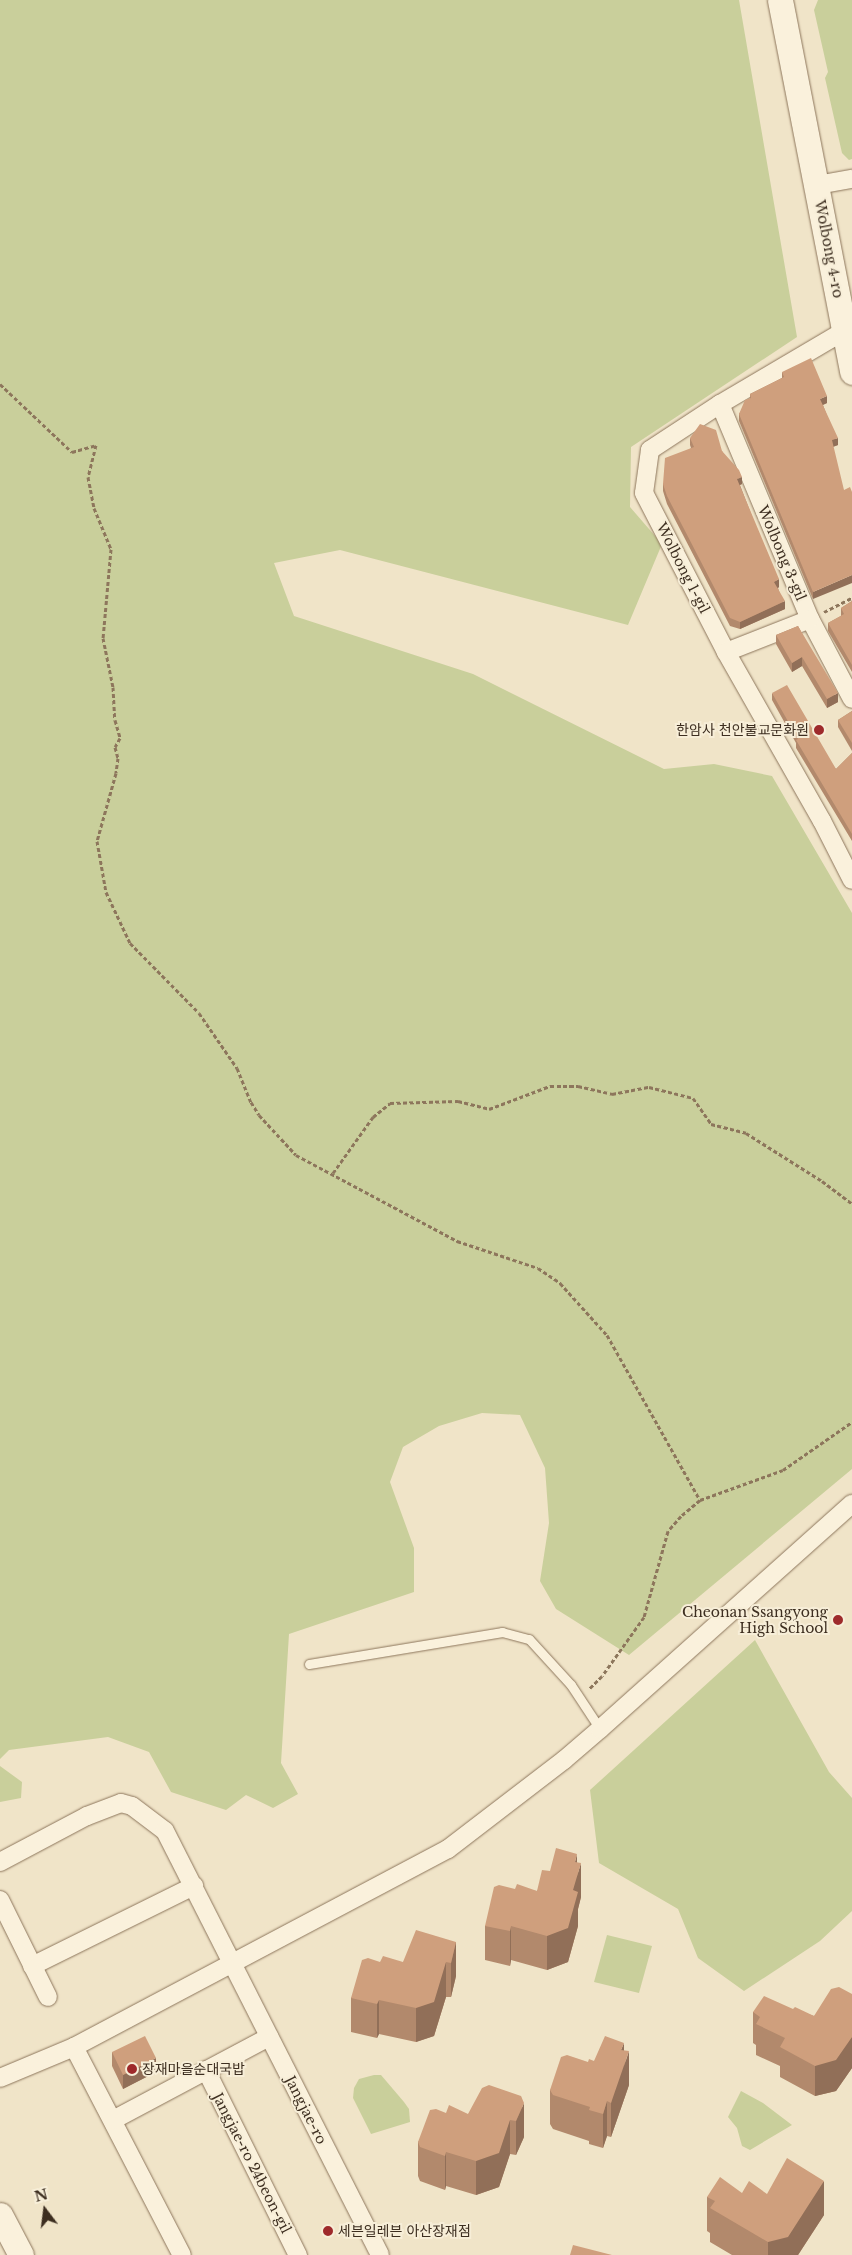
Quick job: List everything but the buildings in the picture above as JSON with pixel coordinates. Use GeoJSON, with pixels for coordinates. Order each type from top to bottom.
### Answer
{"type":"FeatureCollection","features":[{"type":"Feature","properties":{"kind":"street","name":"Wolbong 4-ro"},"geometry":{"type":"LineString","coordinates":[[780,0],[852,372]]}},
{"type":"Feature","properties":{"kind":"street","name":"Wolbong 4-ro"},"geometry":{"type":"LineString","coordinates":[[816,185],[852,179]]}},
{"type":"Feature","properties":{"kind":"street","name":"Wolbong 1-gil"},"geometry":{"type":"LineString","coordinates":[[844,331],[720,404],[650,450],[644,493],[726,652],[822,820],[852,880]]}},
{"type":"Feature","properties":{"kind":"street","name":"Wolbong 3-gil"},"geometry":{"type":"LineString","coordinates":[[720,404],[810,619],[852,699]]}},
{"type":"Feature","properties":{"kind":"street"},"geometry":{"type":"LineString","coordinates":[[726,652],[810,619]]}},
{"type":"Feature","properties":{"kind":"street"},"geometry":{"type":"LineString","coordinates":[[2,2079],[74,2047],[448,1849],[564,1760],[852,1504]]}},
{"type":"Feature","properties":{"kind":"street","name":"Jangjae-ro"},"geometry":{"type":"LineString","coordinates":[[0,1862],[87,1816],[121,1803],[132,1806],[165,1831],[377,2254]]}},
{"type":"Feature","properties":{"kind":"street"},"geometry":{"type":"LineString","coordinates":[[32,1966],[194,1886]]}},
{"type":"Feature","properties":{"kind":"street"},"geometry":{"type":"LineString","coordinates":[[0,1900],[48,1996]]}},
{"type":"Feature","properties":{"kind":"street"},"geometry":{"type":"LineString","coordinates":[[113,2120],[269,2036]]}},
{"type":"Feature","properties":{"kind":"street"},"geometry":{"type":"LineString","coordinates":[[74,2047],[182,2255]]}},
{"type":"Feature","properties":{"kind":"street","name":"Jangjae-ro 24beon-gil"},"geometry":{"type":"LineString","coordinates":[[206,2070],[298,2255]]}},
{"type":"Feature","properties":{"kind":"street"},"geometry":{"type":"LineString","coordinates":[[0,2215],[21,2255]]}},
{"type":"Feature","properties":{"kind":"lane"},"geometry":{"type":"LineString","coordinates":[[309,1664],[502,1632],[528,1639],[571,1685],[600,1729]]}},
{"type":"Feature","properties":{"kind":"path"},"geometry":{"type":"LineString","coordinates":[[0,384],[72,452],[96,445],[88,477],[94,508],[110,549],[104,638],[113,687],[115,720],[120,738],[115,747],[118,758],[116,772],[97,841],[100,865],[109,900],[130,943],[199,1014],[237,1068],[251,1102],[259,1115],[296,1155],[333,1173],[449,1238],[538,1268],[560,1283],[607,1335],[700,1500]]}},
{"type":"Feature","properties":{"kind":"path"},"geometry":{"type":"LineString","coordinates":[[810,619],[852,598]]}},
{"type":"Feature","properties":{"kind":"path"},"geometry":{"type":"LineString","coordinates":[[333,1173],[373,1117],[390,1104],[458,1101],[489,1110],[550,1086],[578,1086],[612,1094],[649,1087],[694,1098],[711,1124],[746,1133],[822,1181],[852,1204]]}},
{"type":"Feature","properties":{"kind":"path"},"geometry":{"type":"LineString","coordinates":[[579,1696],[602,1676],[644,1618],[668,1531],[681,1516],[700,1500],[783,1470],[852,1422]]}},
{"type":"Feature","properties":{"kind":"green space"},"geometry":{"type":"Polygon","coordinates":[[[0,0],[739,0],[797,337],[631,447],[630,507],[662,544],[628,625],[340,550],[274,563],[294,616],[473,674],[664,769],[714,764],[772,776],[852,913],[852,1469],[629,1655],[556,1609],[540,1581],[549,1523],[545,1468],[520,1415],[482,1413],[439,1426],[403,1447],[390,1482],[414,1548],[414,1592],[289,1634],[281,1763],[298,1794],[273,1808],[246,1795],[226,1810],[171,1792],[149,1752],[108,1737],[9,1750],[0,1759],[0,0]]]}},
{"type":"Feature","properties":{"kind":"green space"},"geometry":{"type":"Polygon","coordinates":[[[818,0],[852,0],[852,159],[849,160],[842,153],[825,78],[828,72],[814,10],[818,0]]]}},
{"type":"Feature","properties":{"kind":"green space"},"geometry":{"type":"Polygon","coordinates":[[[755,1640],[829,1772],[852,1798],[852,1911],[820,1941],[744,1991],[698,1958],[678,1909],[599,1863],[590,1790],[755,1640]]]}},
{"type":"Feature","properties":{"kind":"green space"},"geometry":{"type":"Polygon","coordinates":[[[0,1766],[22,1782],[21,1798],[0,1802],[0,1766]]]}},
{"type":"Feature","properties":{"kind":"green space"},"geometry":{"type":"Polygon","coordinates":[[[607,1935],[652,1946],[639,1993],[594,1982],[607,1935]]]}},
{"type":"Feature","properties":{"kind":"green space"},"geometry":{"type":"Polygon","coordinates":[[[381,2075],[404,2102],[409,2109],[410,2122],[371,2134],[353,2098],[354,2088],[359,2079],[381,2075]]]}},
{"type":"Feature","properties":{"kind":"green space"},"geometry":{"type":"Polygon","coordinates":[[[741,2091],[763,2103],[792,2125],[750,2150],[742,2146],[737,2128],[728,2117],[741,2091]]]}},
{"type":"Feature","properties":{"kind":"place","name":"한암사 천안불교문화원"},"geometry":{"type":"Point","coordinates":[819,730]}},
{"type":"Feature","properties":{"kind":"place","name":"Cheonan Ssangyong High School"},"geometry":{"type":"Point","coordinates":[838,1620]}},
{"type":"Feature","properties":{"kind":"place","name":"장재마을순대국밥"},"geometry":{"type":"Point","coordinates":[132,2069]}},
{"type":"Feature","properties":{"kind":"place","name":"세븐일레븐 아산장재점"},"geometry":{"type":"Point","coordinates":[328,2231]}}]}
